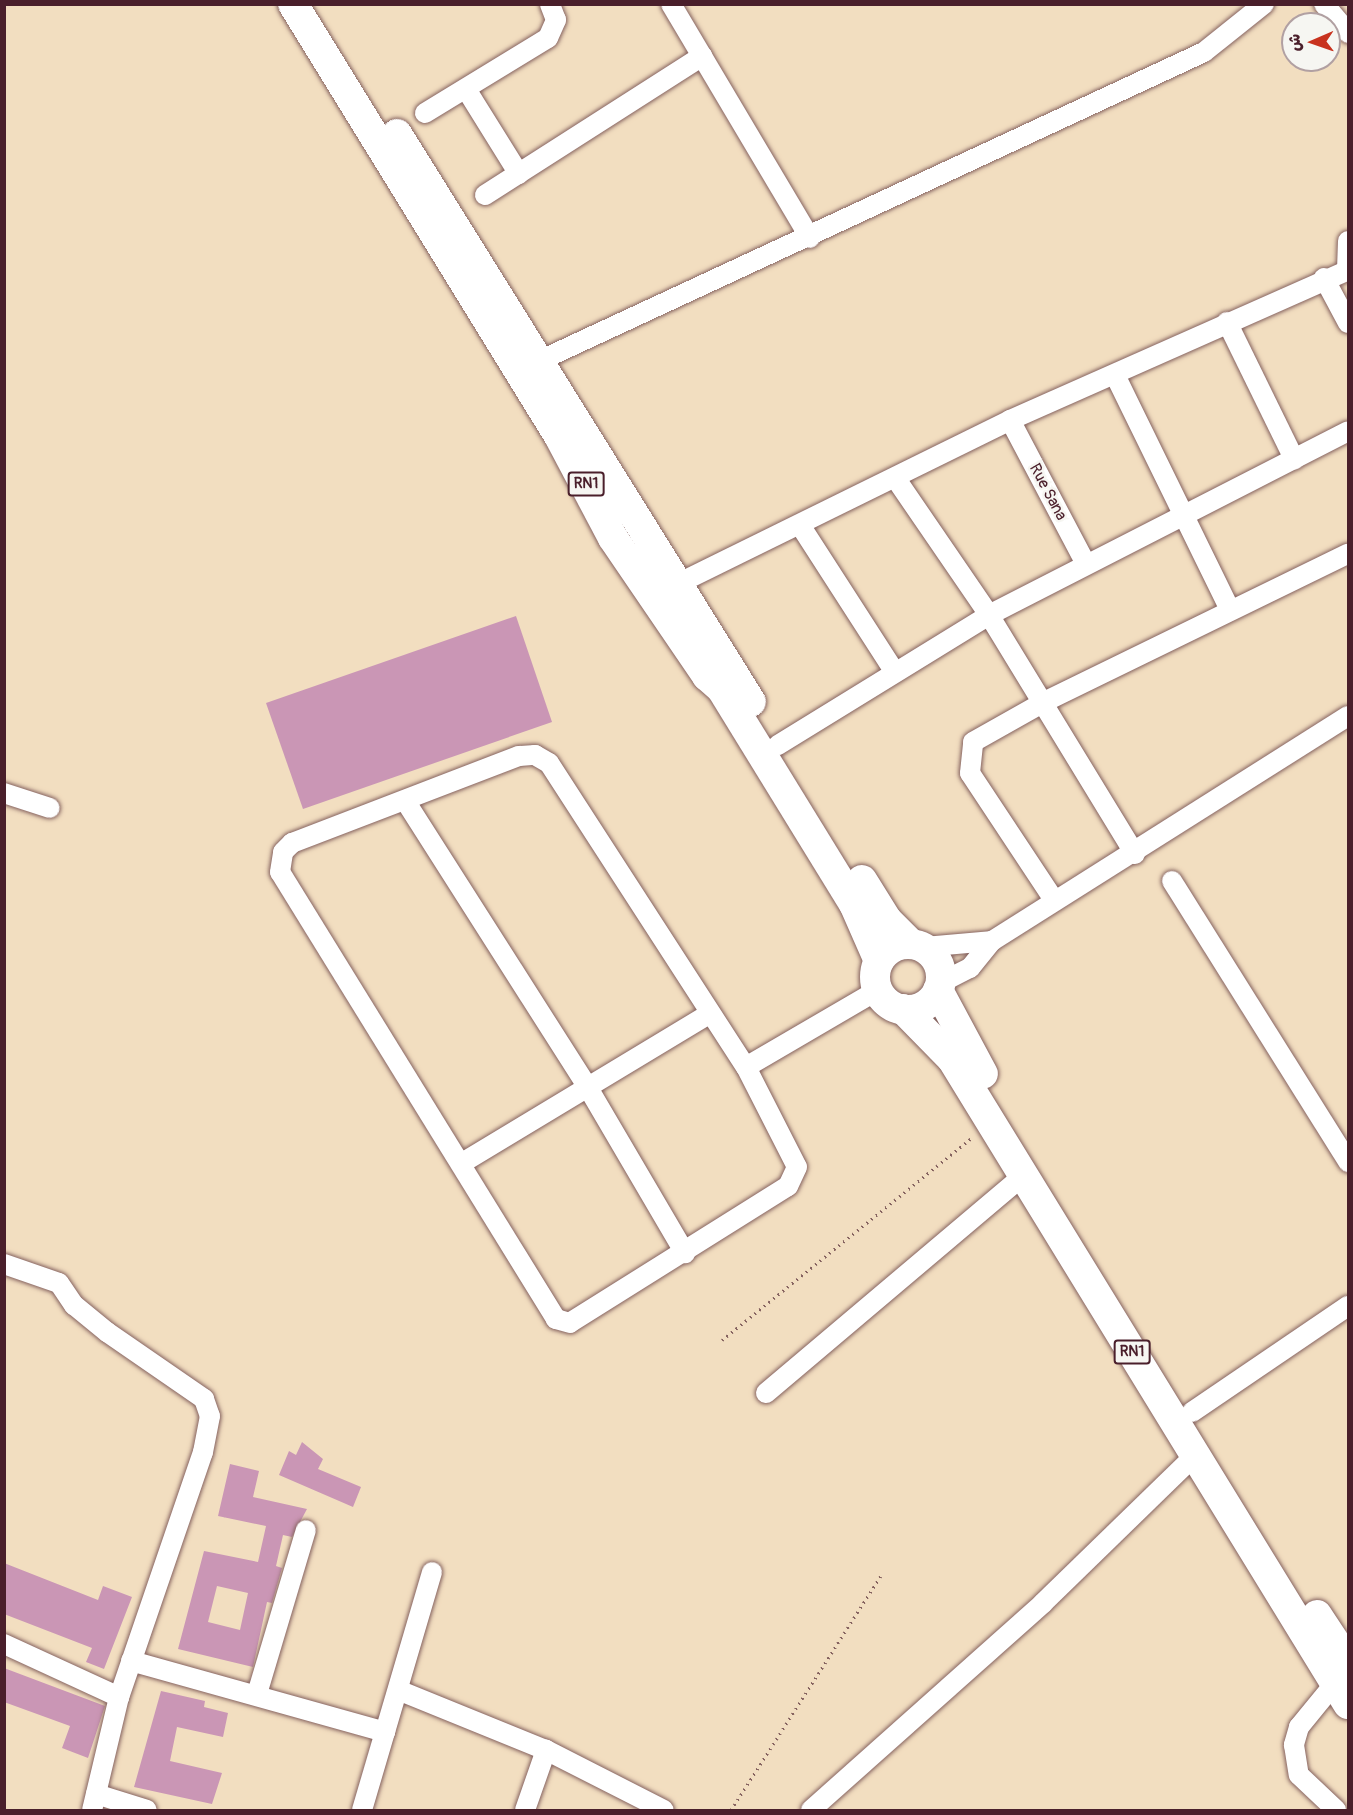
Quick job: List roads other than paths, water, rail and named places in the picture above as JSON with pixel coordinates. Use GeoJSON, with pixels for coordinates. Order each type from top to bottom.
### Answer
{"type":"FeatureCollection","features":[{"type":"Feature","properties":{"kind":"main road","name":"RN1"},"geometry":{"type":"LineString","coordinates":[[293,4],[665,590],[778,745],[887,920],[938,963],[939,987],[963,1041],[1192,1412],[1344,1683]]}},
{"type":"Feature","properties":{"kind":"main road","name":"RN1"},"geometry":{"type":"LineString","coordinates":[[316,4],[539,361],[665,590],[706,676],[721,688],[854,904],[878,975],[903,1009],[952,1059],[1196,1455],[1344,1683]]}},
{"type":"Feature","properties":{"kind":"main road"},"geometry":{"type":"LineString","coordinates":[[878,975],[889,950],[917,946]]}},
{"type":"Feature","properties":{"kind":"main road"},"geometry":{"type":"LineString","coordinates":[[903,1009],[924,1006],[939,987]]}},
{"type":"Feature","properties":{"kind":"street"},"geometry":{"type":"LineString","coordinates":[[425,113],[548,38],[556,20],[550,4]]}},
{"type":"Feature","properties":{"kind":"street"},"geometry":{"type":"LineString","coordinates":[[671,4],[810,238]]}},
{"type":"Feature","properties":{"kind":"street"},"geometry":{"type":"LineString","coordinates":[[1324,4],[1348,33]]}},
{"type":"Feature","properties":{"kind":"street"},"geometry":{"type":"LineString","coordinates":[[539,361],[810,238],[1204,52],[1256,7]]}},
{"type":"Feature","properties":{"kind":"street"},"geometry":{"type":"LineString","coordinates":[[484,195],[702,56]]}},
{"type":"Feature","properties":{"kind":"street"},"geometry":{"type":"LineString","coordinates":[[466,88],[519,174]]}},
{"type":"Feature","properties":{"kind":"street"},"geometry":{"type":"LineString","coordinates":[[665,590],[896,479],[1011,420],[1115,375],[1227,321],[1324,278],[1348,270],[1348,241]]}},
{"type":"Feature","properties":{"kind":"street"},"geometry":{"type":"LineString","coordinates":[[1324,278],[1348,323]]}},
{"type":"Feature","properties":{"kind":"street"},"geometry":{"type":"LineString","coordinates":[[1227,321],[1294,459]]}},
{"type":"Feature","properties":{"kind":"street"},"geometry":{"type":"LineString","coordinates":[[1115,375],[1185,512],[1230,610]]}},
{"type":"Feature","properties":{"kind":"street","name":"Rue Sana"},"geometry":{"type":"LineString","coordinates":[[1011,420],[1086,564]]}},
{"type":"Feature","properties":{"kind":"street"},"geometry":{"type":"LineString","coordinates":[[778,745],[894,671],[989,615],[1185,512],[1348,431]]}},
{"type":"Feature","properties":{"kind":"street"},"geometry":{"type":"LineString","coordinates":[[896,479],[989,615],[1135,854]]}},
{"type":"Feature","properties":{"kind":"street"},"geometry":{"type":"LineString","coordinates":[[800,525],[894,671]]}},
{"type":"Feature","properties":{"kind":"street"},"geometry":{"type":"LineString","coordinates":[[1054,900],[967,761],[973,742],[983,734],[1044,702],[1348,554]]}},
{"type":"Feature","properties":{"kind":"street"},"geometry":{"type":"LineString","coordinates":[[939,987],[970,968],[992,941],[1054,900],[1135,854],[1348,716]]}},
{"type":"Feature","properties":{"kind":"street"},"geometry":{"type":"LineString","coordinates":[[519,756],[542,759],[746,1067],[795,1157],[796,1174],[788,1186],[576,1322],[560,1322],[280,872],[283,852],[292,843],[406,802],[519,756]]}},
{"type":"Feature","properties":{"kind":"street"},"geometry":{"type":"LineString","coordinates":[[4,793],[50,808]]}},
{"type":"Feature","properties":{"kind":"street"},"geometry":{"type":"LineString","coordinates":[[406,802],[587,1086],[685,1253]]}},
{"type":"Feature","properties":{"kind":"street"},"geometry":{"type":"LineString","coordinates":[[1173,881],[1348,1162]]}},
{"type":"Feature","properties":{"kind":"street"},"geometry":{"type":"LineString","coordinates":[[917,946],[992,941]]}},
{"type":"Feature","properties":{"kind":"street"},"geometry":{"type":"LineString","coordinates":[[746,1067],[878,975]]}},
{"type":"Feature","properties":{"kind":"street"},"geometry":{"type":"LineString","coordinates":[[462,1163],[709,1014]]}},
{"type":"Feature","properties":{"kind":"street"},"geometry":{"type":"LineString","coordinates":[[766,1393],[1023,1176]]}},
{"type":"Feature","properties":{"kind":"street"},"geometry":{"type":"LineString","coordinates":[[4,1264],[59,1283],[74,1305],[107,1332],[204,1398],[210,1416],[203,1452],[119,1697],[94,1802],[147,1810]]}},
{"type":"Feature","properties":{"kind":"street"},"geometry":{"type":"LineString","coordinates":[[1192,1412],[1348,1306]]}},
{"type":"Feature","properties":{"kind":"street"},"geometry":{"type":"LineString","coordinates":[[811,1810],[1043,1603],[1196,1455]]}},
{"type":"Feature","properties":{"kind":"street"},"geometry":{"type":"LineString","coordinates":[[257,1694],[306,1530]]}},
{"type":"Feature","properties":{"kind":"street"},"geometry":{"type":"LineString","coordinates":[[362,1810],[432,1572]]}},
{"type":"Feature","properties":{"kind":"street"},"geometry":{"type":"LineString","coordinates":[[4,1644],[119,1697]]}},
{"type":"Feature","properties":{"kind":"street"},"geometry":{"type":"LineString","coordinates":[[131,1661],[257,1694],[385,1732]]}},
{"type":"Feature","properties":{"kind":"street"},"geometry":{"type":"LineString","coordinates":[[1336,1810],[1299,1775],[1294,1745],[1299,1727],[1344,1683]]}},
{"type":"Feature","properties":{"kind":"street"},"geometry":{"type":"LineString","coordinates":[[398,1690],[546,1750],[663,1810]]}},
{"type":"Feature","properties":{"kind":"street"},"geometry":{"type":"LineString","coordinates":[[525,1810],[546,1750]]}}]}
